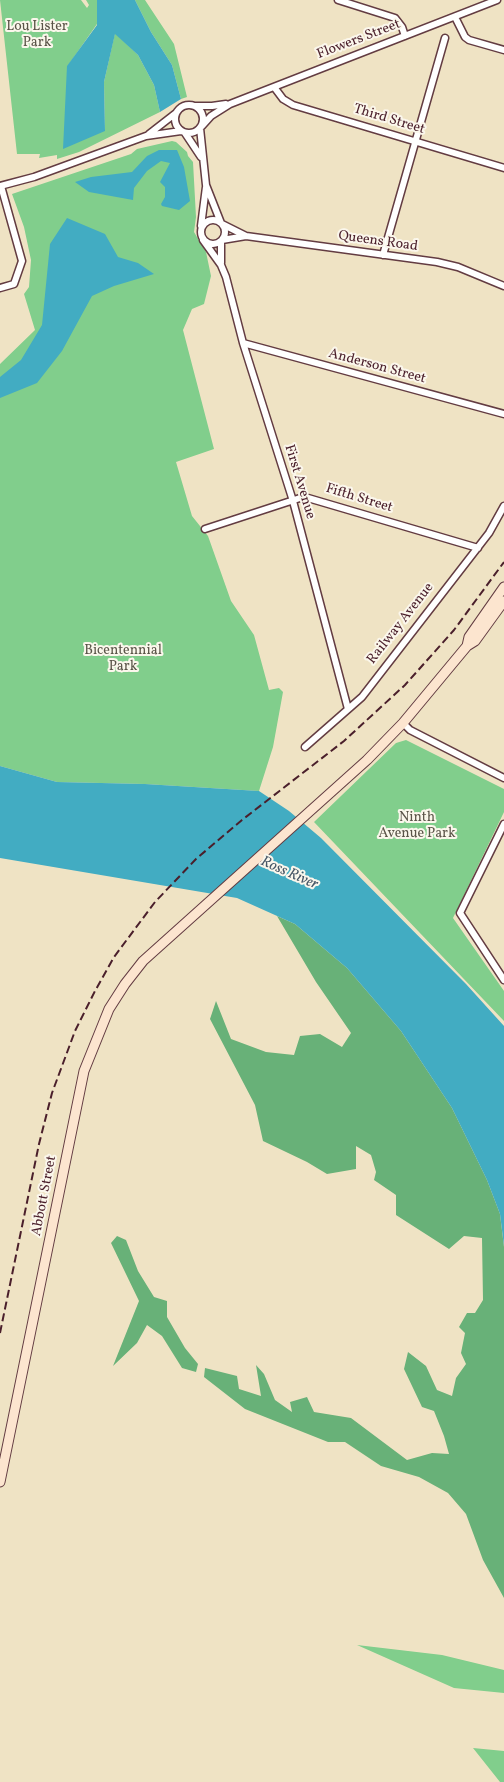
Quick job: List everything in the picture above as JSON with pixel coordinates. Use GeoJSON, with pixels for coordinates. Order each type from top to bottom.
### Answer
{"type":"FeatureCollection","features":[{"type":"Feature","properties":{"kind":"main road"},"geometry":{"type":"LineString","coordinates":[[467,646],[469,637],[504,587]]}},
{"type":"Feature","properties":{"kind":"main road"},"geometry":{"type":"LineString","coordinates":[[403,723],[467,646],[474,641],[504,601]]}},
{"type":"Feature","properties":{"kind":"main road","name":"Abbott Street"},"geometry":{"type":"LineString","coordinates":[[0,1482],[84,1071],[109,1009],[143,961],[311,812],[367,760],[403,723]]}},
{"type":"Feature","properties":{"kind":"street"},"geometry":{"type":"LineString","coordinates":[[338,0],[394,18],[402,27],[405,36]]}},
{"type":"Feature","properties":{"kind":"street","name":"Flowers Street"},"geometry":{"type":"LineString","coordinates":[[201,127],[211,116],[230,104],[497,0]]}},
{"type":"Feature","properties":{"kind":"street"},"geometry":{"type":"LineString","coordinates":[[454,17],[465,36],[470,40],[504,50]]}},
{"type":"Feature","properties":{"kind":"street"},"geometry":{"type":"LineString","coordinates":[[383,255],[445,38]]}},
{"type":"Feature","properties":{"kind":"street","name":"Third Street"},"geometry":{"type":"LineString","coordinates":[[274,87],[283,99],[293,105],[504,168]]}},
{"type":"Feature","properties":{"kind":"street","name":"Flowers Street"},"geometry":{"type":"LineString","coordinates":[[195,106],[230,104]]}},
{"type":"Feature","properties":{"kind":"street"},"geometry":{"type":"LineString","coordinates":[[146,136],[184,106],[195,106],[202,112],[202,158],[206,186],[225,234],[222,241],[212,244],[203,240],[201,236],[206,186]]}},
{"type":"Feature","properties":{"kind":"street"},"geometry":{"type":"LineString","coordinates":[[176,113],[175,123],[202,158]]}},
{"type":"Feature","properties":{"kind":"street"},"geometry":{"type":"LineString","coordinates":[[0,288],[14,284],[22,261],[0,186],[34,177],[146,136],[183,132],[193,133],[201,127]]}},
{"type":"Feature","properties":{"kind":"street"},"geometry":{"type":"LineString","coordinates":[[201,228],[210,220],[221,223]]}},
{"type":"Feature","properties":{"kind":"street","name":"Queens Road"},"geometry":{"type":"LineString","coordinates":[[221,223],[246,236],[458,267],[504,286]]}},
{"type":"Feature","properties":{"kind":"street","name":"Queens Road"},"geometry":{"type":"LineString","coordinates":[[222,241],[246,236]]}},
{"type":"Feature","properties":{"kind":"street","name":"First Avenue"},"geometry":{"type":"LineString","coordinates":[[203,240],[221,265],[226,277],[243,343],[293,501],[348,709]]}},
{"type":"Feature","properties":{"kind":"street","name":"First Avenue"},"geometry":{"type":"LineString","coordinates":[[221,265],[222,241]]}},
{"type":"Feature","properties":{"kind":"street","name":"Anderson Street"},"geometry":{"type":"LineString","coordinates":[[243,343],[504,414]]}},
{"type":"Feature","properties":{"kind":"street","name":"Fifth Street"},"geometry":{"type":"LineString","coordinates":[[205,529],[300,498],[315,499],[478,548]]}},
{"type":"Feature","properties":{"kind":"street","name":"Railway Avenue"},"geometry":{"type":"LineString","coordinates":[[305,747],[362,697],[478,548],[491,530],[504,506]]}},
{"type":"Feature","properties":{"kind":"street"},"geometry":{"type":"LineString","coordinates":[[403,723],[410,730],[504,778]]}},
{"type":"Feature","properties":{"kind":"street"},"geometry":{"type":"LineString","coordinates":[[504,824],[460,913],[504,980]]}},
{"type":"Feature","properties":{"kind":"green space","name":"Lou Lister Park"},"geometry":{"type":"Polygon","coordinates":[[[0,0],[81,0],[87,8],[89,5],[86,0],[97,0],[97,24],[67,67],[105,131],[104,82],[115,33],[138,55],[154,85],[160,112],[79,152],[57,159],[57,155],[39,158],[40,154],[17,154],[0,0]]]}},
{"type":"Feature","properties":{"kind":"green space"},"geometry":{"type":"Polygon","coordinates":[[[135,0],[145,0],[174,44],[187,97],[181,99],[172,65],[151,32],[135,0]]]}},
{"type":"Feature","properties":{"kind":"green space","name":"Bicentennial Park"},"geometry":{"type":"Polygon","coordinates":[[[172,141],[176,142],[187,152],[193,162],[196,217],[194,232],[206,252],[211,276],[204,304],[192,309],[183,330],[214,449],[176,462],[192,516],[208,536],[231,601],[254,635],[269,690],[279,688],[283,692],[273,747],[259,791],[145,784],[57,782],[0,766],[0,364],[35,330],[24,294],[29,287],[31,260],[24,227],[12,194],[131,154],[137,149],[172,141]]]}},
{"type":"Feature","properties":{"kind":"green space","name":"Ninth Avenue Park"},"geometry":{"type":"Polygon","coordinates":[[[406,740],[504,789],[504,812],[453,918],[504,991],[504,1021],[314,822],[396,743],[406,740]]]}},
{"type":"Feature","properties":{"kind":"green space"},"geometry":{"type":"Polygon","coordinates":[[[277,916],[295,924],[347,968],[401,1031],[452,1108],[487,1180],[500,1214],[504,1247],[504,1598],[483,1560],[466,1514],[448,1493],[419,1477],[381,1466],[345,1442],[328,1442],[245,1409],[204,1377],[205,1368],[237,1376],[239,1389],[261,1396],[256,1365],[264,1374],[275,1400],[292,1412],[290,1402],[307,1397],[314,1412],[351,1418],[407,1460],[432,1453],[449,1454],[434,1411],[422,1407],[404,1369],[408,1352],[426,1366],[437,1390],[452,1396],[456,1378],[466,1364],[461,1353],[465,1333],[459,1327],[467,1313],[475,1313],[483,1300],[482,1238],[464,1236],[449,1249],[396,1215],[396,1195],[374,1180],[376,1172],[371,1155],[356,1146],[356,1169],[327,1174],[263,1141],[255,1105],[210,1019],[216,1001],[231,1039],[266,1052],[294,1055],[300,1036],[320,1034],[342,1047],[351,1033],[316,982],[277,916]]]}},
{"type":"Feature","properties":{"kind":"green space"},"geometry":{"type":"Polygon","coordinates":[[[117,1236],[126,1240],[138,1271],[154,1297],[167,1301],[167,1317],[185,1348],[198,1364],[196,1372],[182,1368],[162,1336],[147,1325],[137,1343],[113,1366],[139,1301],[111,1243],[117,1236]]]}},
{"type":"Feature","properties":{"kind":"green space"},"geometry":{"type":"Polygon","coordinates":[[[357,1645],[442,1655],[504,1670],[504,1693],[454,1688],[357,1645]]]}},
{"type":"Feature","properties":{"kind":"green space"},"geometry":{"type":"Polygon","coordinates":[[[473,1748],[504,1751],[504,1782],[500,1782],[473,1748]]]}},
{"type":"Feature","properties":{"kind":"water"},"geometry":{"type":"Polygon","coordinates":[[[97,0],[135,0],[151,32],[172,65],[181,99],[160,112],[154,85],[138,55],[115,34],[104,82],[105,131],[63,149],[67,66],[97,25],[97,0]]]}},
{"type":"Feature","properties":{"kind":"water"},"geometry":{"type":"Polygon","coordinates":[[[159,150],[177,150],[184,167],[190,201],[179,210],[162,206],[161,204],[165,197],[165,187],[160,182],[170,163],[161,161],[147,171],[134,188],[133,200],[89,192],[75,182],[91,177],[132,172],[147,156],[159,150]]]}},
{"type":"Feature","properties":{"kind":"water"},"geometry":{"type":"Polygon","coordinates":[[[67,218],[105,234],[118,257],[138,263],[154,274],[114,286],[92,296],[62,351],[37,383],[0,398],[0,377],[21,360],[42,325],[50,244],[67,218]]]}},
{"type":"Feature","properties":{"kind":"water","name":"Ross River"},"geometry":{"type":"Polygon","coordinates":[[[0,766],[57,782],[145,784],[259,791],[289,811],[321,838],[466,984],[504,1026],[504,1246],[500,1214],[487,1180],[452,1108],[401,1031],[347,968],[295,924],[237,898],[0,858],[0,766]]]}},
{"type":"Feature","properties":{"kind":"railway"},"geometry":{"type":"LineString","coordinates":[[0,1333],[39,1144],[52,1093],[75,1031],[114,957],[155,902],[196,859],[242,820],[344,741],[405,685],[454,630],[504,562]]}}]}
